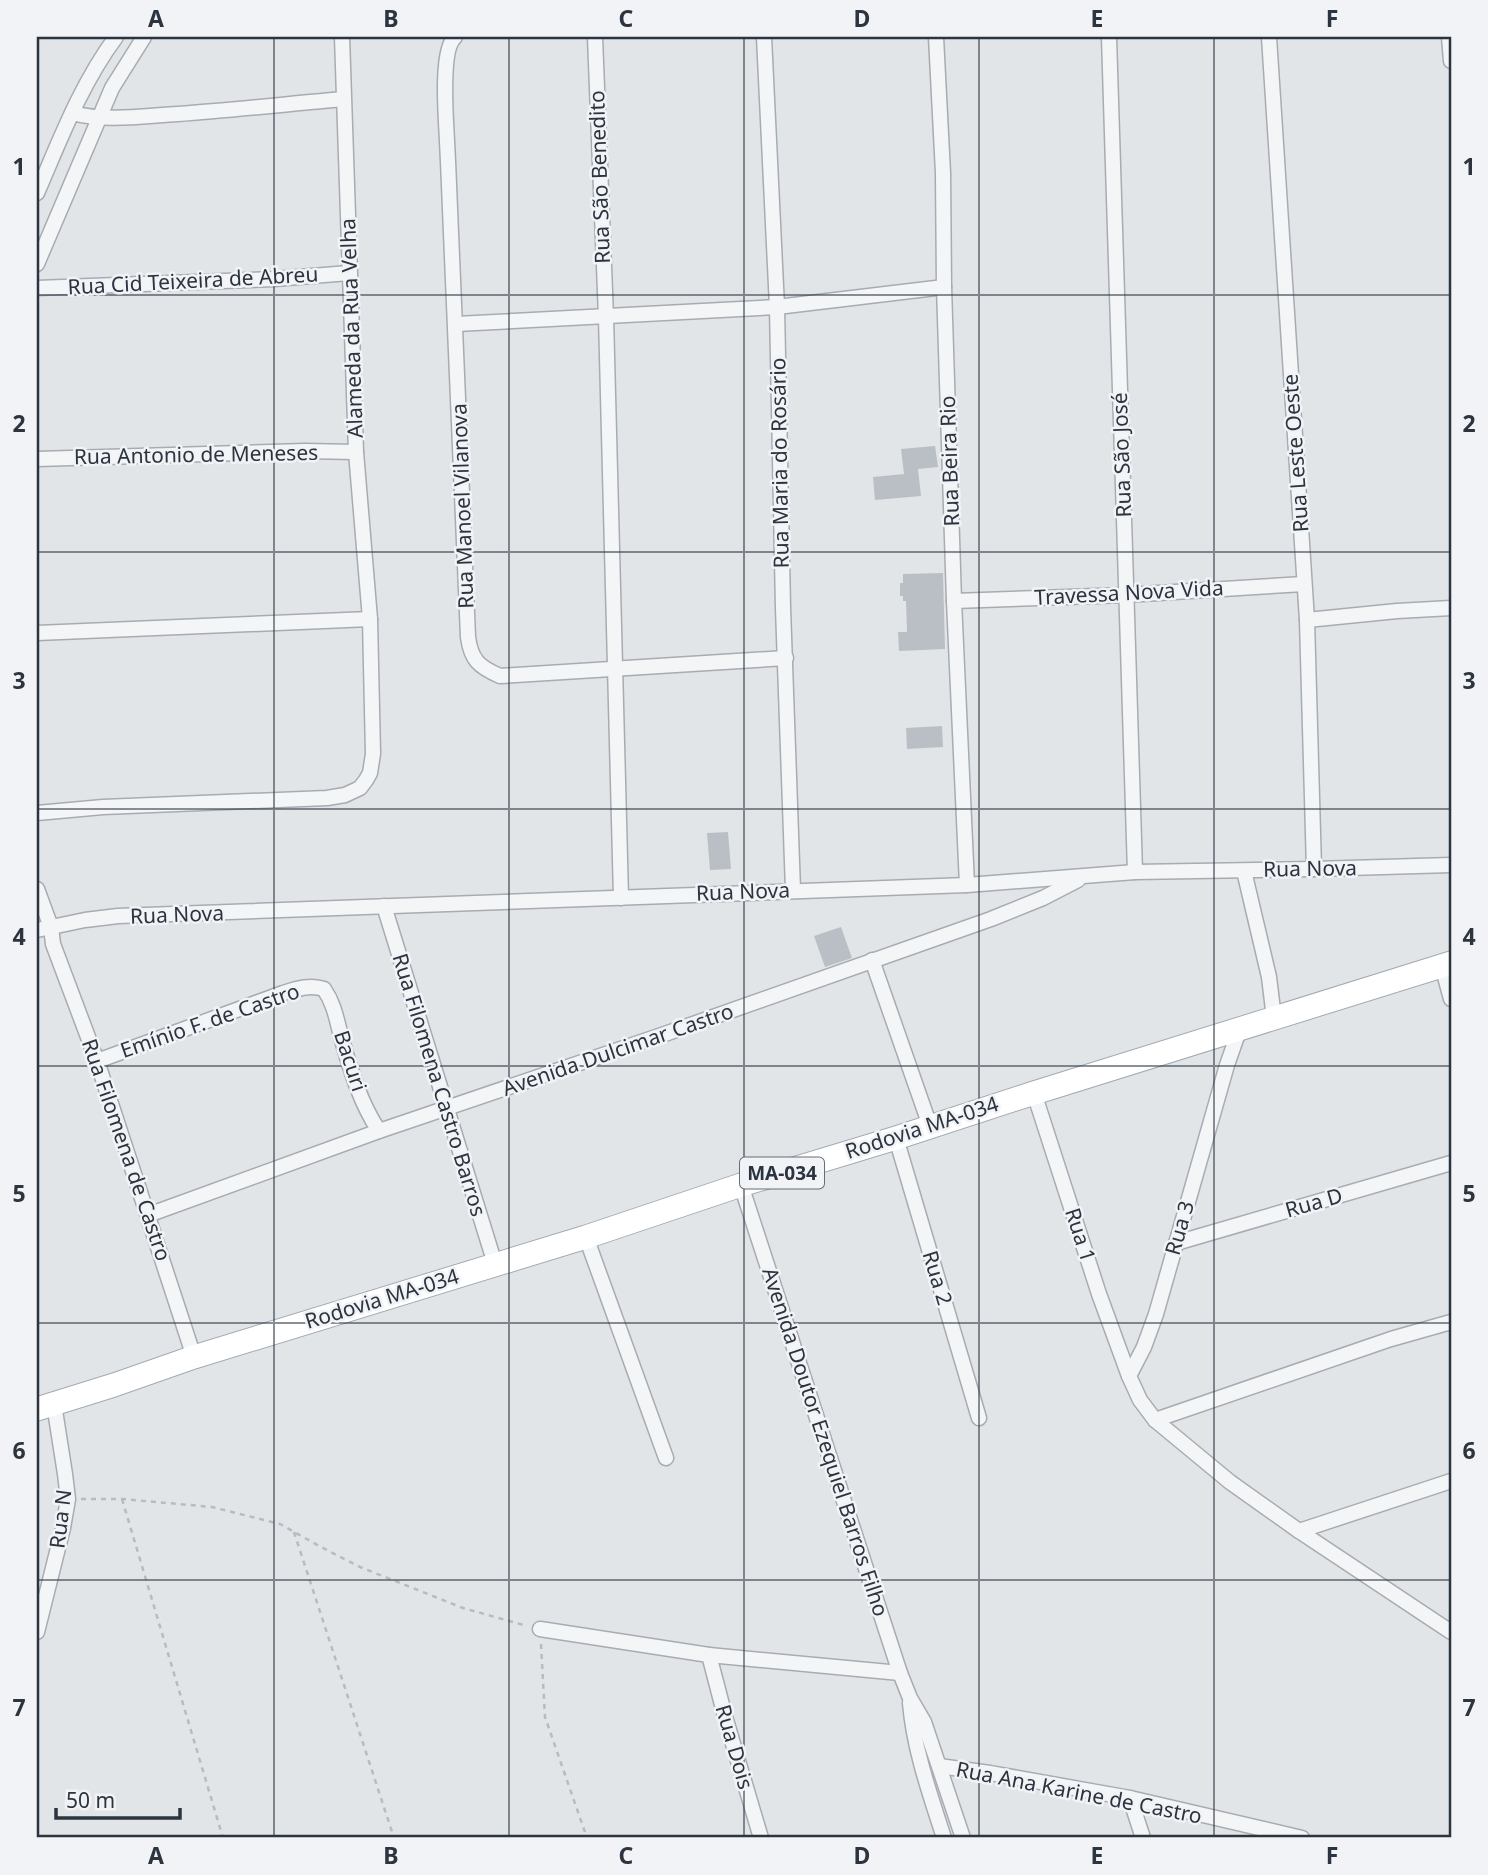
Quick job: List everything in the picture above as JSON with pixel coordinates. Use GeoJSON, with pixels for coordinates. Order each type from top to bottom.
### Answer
{"type":"FeatureCollection","features":[{"type":"Feature","properties":{"kind":"main road","name":"Rodovia MA-034"},"geometry":{"type":"LineString","coordinates":[[45,1407],[194,1357],[586,1237],[741,1185],[1446,964]]}},
{"type":"Feature","properties":{"kind":"street"},"geometry":{"type":"LineString","coordinates":[[37,264],[112,88],[145,37]]}},
{"type":"Feature","properties":{"kind":"street","name":"Alameda da Rua Velha"},"geometry":{"type":"LineString","coordinates":[[37,813],[327,798],[345,795],[360,788],[366,780],[373,754],[370,619],[356,452],[342,37]]}},
{"type":"Feature","properties":{"kind":"street","name":"Rua Manoel Vilanova"},"geometry":{"type":"LineString","coordinates":[[455,37],[447,48],[445,66],[446,124],[470,650],[477,663],[500,676],[786,658]]}},
{"type":"Feature","properties":{"kind":"street","name":"Rua São Benedito"},"geometry":{"type":"LineString","coordinates":[[595,37],[606,317],[621,898]]}},
{"type":"Feature","properties":{"kind":"street","name":"Rua Maria do Rosário"},"geometry":{"type":"LineString","coordinates":[[764,37],[777,307],[793,890]]}},
{"type":"Feature","properties":{"kind":"street","name":"Rua Beira Rio"},"geometry":{"type":"LineString","coordinates":[[936,37],[943,173],[954,601],[967,885]]}},
{"type":"Feature","properties":{"kind":"street","name":"Rua São José"},"geometry":{"type":"LineString","coordinates":[[1109,37],[1135,873]]}},
{"type":"Feature","properties":{"kind":"street","name":"Rua Leste Oeste"},"geometry":{"type":"LineString","coordinates":[[1269,37],[1307,620],[1314,869]]}},
{"type":"Feature","properties":{"kind":"street"},"geometry":{"type":"LineString","coordinates":[[1449,37],[1451,61]]}},
{"type":"Feature","properties":{"kind":"street"},"geometry":{"type":"LineString","coordinates":[[37,193],[72,113],[112,38]]}},
{"type":"Feature","properties":{"kind":"street"},"geometry":{"type":"LineString","coordinates":[[72,113],[99,119],[343,99]]}},
{"type":"Feature","properties":{"kind":"street","name":"Rua Cid Teixeira de Abreu"},"geometry":{"type":"LineString","coordinates":[[37,288],[274,279],[349,272]]}},
{"type":"Feature","properties":{"kind":"street"},"geometry":{"type":"LineString","coordinates":[[456,324],[777,307],[944,287]]}},
{"type":"Feature","properties":{"kind":"street","name":"Rua Antonio de Meneses"},"geometry":{"type":"LineString","coordinates":[[37,459],[305,451],[356,452]]}},
{"type":"Feature","properties":{"kind":"street","name":"Travessa Nova Vida"},"geometry":{"type":"LineString","coordinates":[[954,601],[1304,584]]}},
{"type":"Feature","properties":{"kind":"street"},"geometry":{"type":"LineString","coordinates":[[1307,620],[1451,608]]}},
{"type":"Feature","properties":{"kind":"street"},"geometry":{"type":"LineString","coordinates":[[37,634],[370,619]]}},
{"type":"Feature","properties":{"kind":"street","name":"Rua Nova"},"geometry":{"type":"LineString","coordinates":[[42,929],[118,916],[967,885],[1135,873],[1451,865]]}},
{"type":"Feature","properties":{"kind":"street"},"geometry":{"type":"LineString","coordinates":[[1244,871],[1269,977],[1274,1018]]}},
{"type":"Feature","properties":{"kind":"street","name":"Avenida Dulcimar Castro"},"geometry":{"type":"LineString","coordinates":[[148,1215],[379,1131],[447,1110],[1012,911],[1084,876]]}},
{"type":"Feature","properties":{"kind":"street"},"geometry":{"type":"LineString","coordinates":[[37,889],[42,929]]}},
{"type":"Feature","properties":{"kind":"street","name":"Rua Filomena Castro Barros"},"geometry":{"type":"LineString","coordinates":[[384,906],[495,1264]]}},
{"type":"Feature","properties":{"kind":"street","name":"Rua Filomena de Castro"},"geometry":{"type":"LineString","coordinates":[[42,929],[53,944],[97,1061],[194,1357]]}},
{"type":"Feature","properties":{"kind":"street"},"geometry":{"type":"LineString","coordinates":[[872,960],[930,1126]]}},
{"type":"Feature","properties":{"kind":"street"},"geometry":{"type":"LineString","coordinates":[[1446,964],[1451,999]]}},
{"type":"Feature","properties":{"kind":"street","name":"Emínio F. de Castro"},"geometry":{"type":"LineString","coordinates":[[97,1061],[283,993],[316,986],[324,989]]}},
{"type":"Feature","properties":{"kind":"street","name":"Bacuri"},"geometry":{"type":"LineString","coordinates":[[324,989],[334,1007],[357,1087],[367,1112],[379,1131]]}},
{"type":"Feature","properties":{"kind":"street","name":"Rua 3"},"geometry":{"type":"LineString","coordinates":[[1129,1377],[1156,1314],[1240,1028]]}},
{"type":"Feature","properties":{"kind":"street","name":"Rua 1"},"geometry":{"type":"LineString","coordinates":[[1034,1093],[1099,1294],[1129,1377]]}},
{"type":"Feature","properties":{"kind":"street","name":"Rua 2"},"geometry":{"type":"LineString","coordinates":[[896,1138],[979,1418]]}},
{"type":"Feature","properties":{"kind":"street","name":"Rua D"},"geometry":{"type":"LineString","coordinates":[[1176,1243],[1451,1163]]}},
{"type":"Feature","properties":{"kind":"street","name":"Avenida Doutor Ezequiel Barros Filho"},"geometry":{"type":"LineString","coordinates":[[741,1185],[901,1673],[910,1698],[924,1722],[963,1838]]}},
{"type":"Feature","properties":{"kind":"street"},"geometry":{"type":"LineString","coordinates":[[586,1237],[666,1458]]}},
{"type":"Feature","properties":{"kind":"street"},"geometry":{"type":"LineString","coordinates":[[1155,1420],[1379,1343],[1451,1322]]}},
{"type":"Feature","properties":{"kind":"street"},"geometry":{"type":"LineString","coordinates":[[1129,1377],[1140,1400],[1155,1420],[1230,1482],[1451,1632]]}},
{"type":"Feature","properties":{"kind":"street","name":"Rua N"},"geometry":{"type":"LineString","coordinates":[[37,1632],[68,1499],[65,1474],[45,1407]]}},
{"type":"Feature","properties":{"kind":"street"},"geometry":{"type":"LineString","coordinates":[[1299,1531],[1451,1481]]}},
{"type":"Feature","properties":{"kind":"street"},"geometry":{"type":"LineString","coordinates":[[540,1629],[709,1655],[901,1673]]}},
{"type":"Feature","properties":{"kind":"street","name":"Rua Dois"},"geometry":{"type":"LineString","coordinates":[[709,1655],[761,1838]]}},
{"type":"Feature","properties":{"kind":"street","name":"Avenida Doutor Ezequiel Barros Filho"},"geometry":{"type":"LineString","coordinates":[[910,1698],[912,1728],[944,1838]]}},
{"type":"Feature","properties":{"kind":"street","name":"Rua Ana Karine de Castro"},"geometry":{"type":"LineString","coordinates":[[939,1766],[1130,1798],[1302,1838]]}},
{"type":"Feature","properties":{"kind":"street"},"geometry":{"type":"LineString","coordinates":[[1130,1798],[1143,1838]]}},
{"type":"Feature","properties":{"kind":"path"},"geometry":{"type":"LineString","coordinates":[[68,1499],[122,1499],[212,1507],[280,1524],[360,1567],[463,1608],[540,1629],[545,1717],[587,1838]]}},
{"type":"Feature","properties":{"kind":"path"},"geometry":{"type":"LineString","coordinates":[[122,1499],[223,1838]]}},
{"type":"Feature","properties":{"kind":"path"},"geometry":{"type":"LineString","coordinates":[[294,1532],[394,1838]]}},
{"type":"Feature","properties":{"kind":"building"},"geometry":{"type":"Polygon","coordinates":[[[935,446],[938,467],[918,469],[921,496],[875,500],[873,477],[904,474],[901,449],[935,446]]]}},
{"type":"Feature","properties":{"kind":"building"},"geometry":{"type":"Polygon","coordinates":[[[943,573],[945,649],[899,651],[898,632],[907,632],[906,601],[900,596],[903,574],[943,573]]]}},
{"type":"Feature","properties":{"kind":"building"},"geometry":{"type":"Polygon","coordinates":[[[942,726],[943,747],[907,749],[906,728],[942,726]]]}},
{"type":"Feature","properties":{"kind":"building"},"geometry":{"type":"Polygon","coordinates":[[[728,832],[731,869],[710,870],[707,833],[728,832]]]}},
{"type":"Feature","properties":{"kind":"building"},"geometry":{"type":"Polygon","coordinates":[[[841,927],[852,958],[825,967],[814,936],[841,927]]]}}]}
